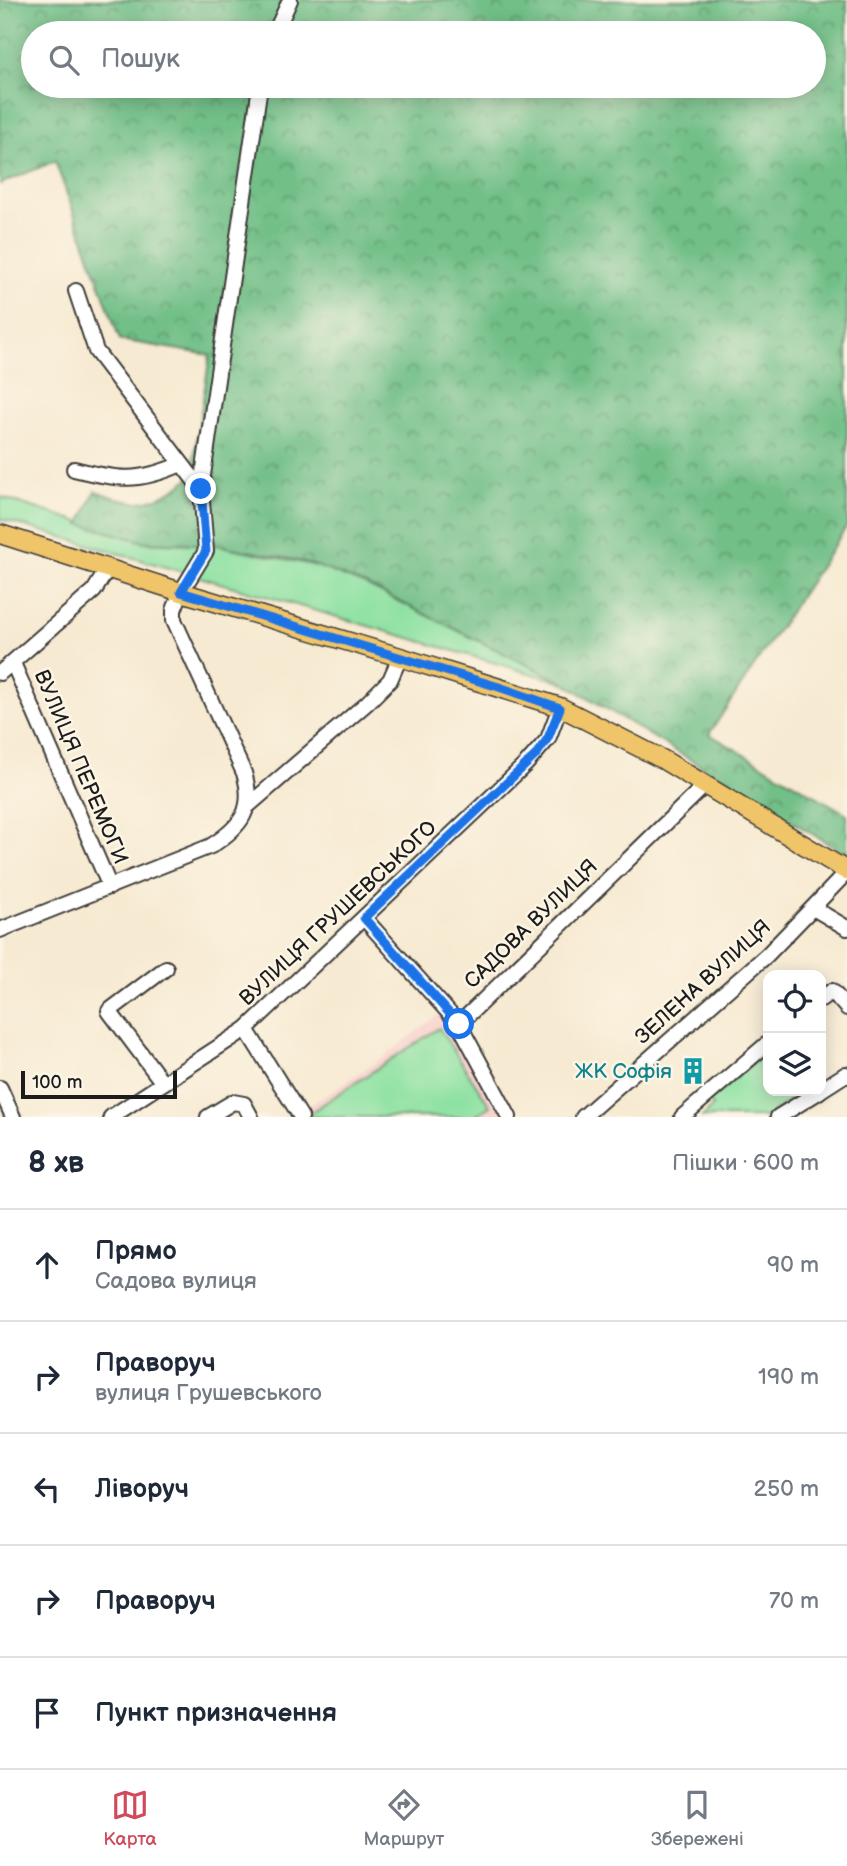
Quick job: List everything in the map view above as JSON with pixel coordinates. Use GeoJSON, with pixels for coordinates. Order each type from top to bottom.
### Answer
{"type":"FeatureCollection","features":[{"type":"Feature","properties":{"kind":"main road"},"geometry":{"type":"LineString","coordinates":[[0,534],[560,708],[623,738],[847,872]]}},
{"type":"Feature","properties":{"kind":"street"},"geometry":{"type":"LineString","coordinates":[[280,21],[290,0]]}},
{"type":"Feature","properties":{"kind":"street"},"geometry":{"type":"LineString","coordinates":[[248,805],[250,796],[244,772],[174,620],[174,610],[181,592],[206,551],[201,489],[258,98]]}},
{"type":"Feature","properties":{"kind":"street"},"geometry":{"type":"LineString","coordinates":[[76,291],[96,351],[201,489]]}},
{"type":"Feature","properties":{"kind":"street"},"geometry":{"type":"LineString","coordinates":[[74,469],[105,477],[128,479],[166,471],[181,464]]}},
{"type":"Feature","properties":{"kind":"street"},"geometry":{"type":"LineString","coordinates":[[0,673],[94,591],[108,568]]}},
{"type":"Feature","properties":{"kind":"street"},"geometry":{"type":"LineString","coordinates":[[0,930],[211,846],[229,833],[248,805],[368,703],[390,680],[400,657]]}},
{"type":"Feature","properties":{"kind":"street","name":"ВУЛИЦЯ ПЕРЕМОГИ"},"geometry":{"type":"LineString","coordinates":[[13,663],[110,887]]}},
{"type":"Feature","properties":{"kind":"street","name":"ВУЛИЦЯ ГРУШЕВСЬКОГО"},"geometry":{"type":"LineString","coordinates":[[111,1117],[128,1112],[163,1083],[246,1028],[536,755],[548,738],[560,708]]}},
{"type":"Feature","properties":{"kind":"street","name":"САДОВА ВУЛИЦЯ"},"geometry":{"type":"LineString","coordinates":[[459,1024],[705,785]]}},
{"type":"Feature","properties":{"kind":"street","name":"ЗЕЛЕНА ВУЛИЦЯ"},"geometry":{"type":"LineString","coordinates":[[583,1117],[767,955],[847,872]]}},
{"type":"Feature","properties":{"kind":"street"},"geometry":{"type":"LineString","coordinates":[[813,908],[847,929]]}},
{"type":"Feature","properties":{"kind":"street"},"geometry":{"type":"LineString","coordinates":[[364,918],[459,1024],[509,1117]]}},
{"type":"Feature","properties":{"kind":"street"},"geometry":{"type":"LineString","coordinates":[[163,1083],[109,1011],[166,968]]}},
{"type":"Feature","properties":{"kind":"street"},"geometry":{"type":"LineString","coordinates":[[826,995],[832,991],[847,1008]]}},
{"type":"Feature","properties":{"kind":"street"},"geometry":{"type":"LineString","coordinates":[[246,1028],[301,1117]]}},
{"type":"Feature","properties":{"kind":"street"},"geometry":{"type":"LineString","coordinates":[[682,1117],[763,1047]]}},
{"type":"Feature","properties":{"kind":"street"},"geometry":{"type":"LineString","coordinates":[[826,1087],[847,1075]]}},
{"type":"Feature","properties":{"kind":"street"},"geometry":{"type":"LineString","coordinates":[[0,1088],[13,1117]]}},
{"type":"Feature","properties":{"kind":"street"},"geometry":{"type":"LineString","coordinates":[[778,1117],[811,1096]]}},
{"type":"Feature","properties":{"kind":"street"},"geometry":{"type":"LineString","coordinates":[[208,1117],[233,1102],[244,1104],[251,1117]]}},
{"type":"Feature","properties":{"kind":"shaded area"},"geometry":{"type":"Polygon","coordinates":[[[442,1012],[459,1024],[509,1117],[301,1117],[298,1113],[384,1057],[442,1012]]]}},
{"type":"Feature","properties":{"kind":"green space"},"geometry":{"type":"Polygon","coordinates":[[[0,0],[847,0],[847,526],[709,734],[847,814],[847,855],[564,683],[366,585],[291,559],[216,545],[144,542],[80,524],[95,491],[140,502],[167,493],[191,476],[210,355],[120,340],[55,161],[0,184],[0,0]]]}},
{"type":"Feature","properties":{"kind":"green space"},"geometry":{"type":"Polygon","coordinates":[[[0,497],[144,542],[216,545],[317,566],[366,585],[564,683],[0,519],[0,497]]]}},
{"type":"Feature","properties":{"kind":"green space"},"geometry":{"type":"Polygon","coordinates":[[[439,1028],[490,1106],[473,1117],[310,1117],[308,1114],[439,1028]]]}},
{"type":"Feature","properties":{"kind":"green space"},"geometry":{"type":"Polygon","coordinates":[[[763,1054],[763,1096],[798,1096],[765,1117],[702,1117],[713,1106],[709,1101],[763,1054]]]}},
{"type":"Feature","properties":{"kind":"place","name":"ЖК Софія"},"geometry":{"type":"Point","coordinates":[693,1071]}},
{"type":"Feature","properties":{"kind":"route"},"geometry":{"type":"LineString","coordinates":[[201,489],[206,551],[181,592],[499,687],[560,708],[548,738],[536,755],[364,918],[459,1024]]}}]}
